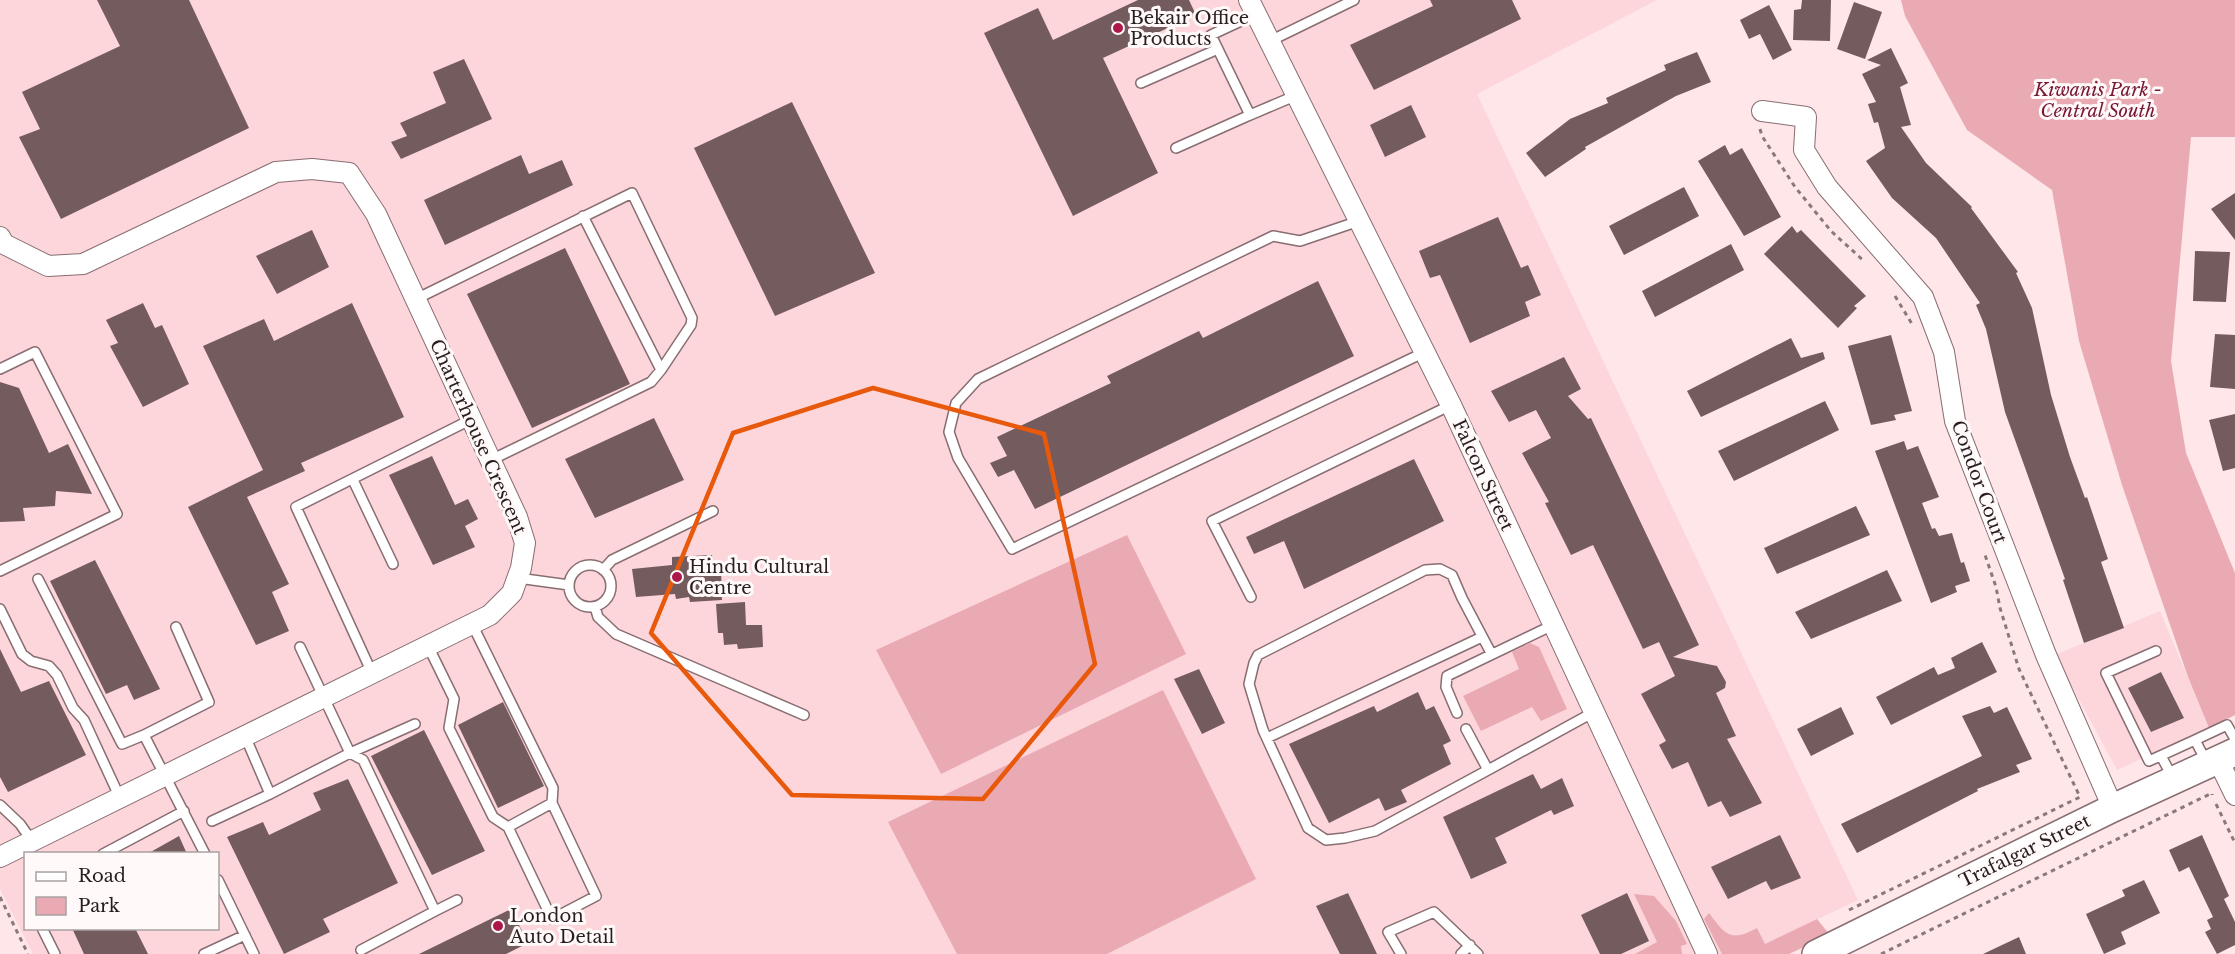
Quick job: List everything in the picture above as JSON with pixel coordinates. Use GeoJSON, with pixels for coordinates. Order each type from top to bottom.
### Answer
{"type":"FeatureCollection","features":[{"type":"Feature","properties":{"kind":"main road","name":"Trafalgar Street"},"geometry":{"type":"LineString","coordinates":[[1816,954],[2113,808],[2221,759]]}},
{"type":"Feature","properties":{"kind":"street","name":"Falcon Street"},"geometry":{"type":"LineString","coordinates":[[1253,7],[1451,405],[1707,954]]}},
{"type":"Feature","properties":{"kind":"street","name":"Condor Court"},"geometry":{"type":"LineString","coordinates":[[1760,118],[1806,117],[1804,150],[1827,188],[1923,297],[1944,352],[1955,421],[2046,655],[2113,808]]}},
{"type":"Feature","properties":{"kind":"street","name":"Charterhouse Crescent"},"geometry":{"type":"LineString","coordinates":[[0,237],[4,244],[48,266],[83,264],[276,172],[312,169],[349,173],[376,214],[517,517],[525,543],[518,578],[512,593],[490,615],[0,857]]}},
{"type":"Feature","properties":{"kind":"street"},"geometry":{"type":"LineString","coordinates":[[2221,759],[2235,795]]}},
{"type":"Feature","properties":{"kind":"lane"},"geometry":{"type":"LineString","coordinates":[[1270,41],[1354,0]]}},
{"type":"Feature","properties":{"kind":"lane"},"geometry":{"type":"LineString","coordinates":[[1250,114],[1211,35],[1253,7]]}},
{"type":"Feature","properties":{"kind":"lane"},"geometry":{"type":"LineString","coordinates":[[1141,82],[1218,49]]}},
{"type":"Feature","properties":{"kind":"lane"},"geometry":{"type":"LineString","coordinates":[[1176,148],[1297,95]]}},
{"type":"Feature","properties":{"kind":"lane"},"geometry":{"type":"LineString","coordinates":[[416,299],[632,193],[692,318],[691,325],[651,382],[491,460]]}},
{"type":"Feature","properties":{"kind":"lane"},"geometry":{"type":"LineString","coordinates":[[583,216],[661,370]]}},
{"type":"Feature","properties":{"kind":"lane"},"geometry":{"type":"LineString","coordinates":[[1359,221],[1300,241],[1273,236],[978,379],[956,403],[948,432],[958,458],[1012,549],[1425,352]]}},
{"type":"Feature","properties":{"kind":"lane"},"geometry":{"type":"LineString","coordinates":[[0,369],[35,352],[117,514],[0,571]]}},
{"type":"Feature","properties":{"kind":"lane"},"geometry":{"type":"LineString","coordinates":[[1251,597],[1212,521],[1451,405]]}},
{"type":"Feature","properties":{"kind":"lane"},"geometry":{"type":"LineString","coordinates":[[372,673],[296,507],[472,419]]}},
{"type":"Feature","properties":{"kind":"lane"},"geometry":{"type":"LineString","coordinates":[[352,480],[393,564]]}},
{"type":"Feature","properties":{"kind":"lane"},"geometry":{"type":"LineString","coordinates":[[603,570],[612,560],[713,511]]}},
{"type":"Feature","properties":{"kind":"lane"},"geometry":{"type":"LineString","coordinates":[[585,566],[598,567],[603,570],[610,581],[610,594],[602,604],[595,607],[580,606],[571,595],[569,585],[573,574],[585,566]]}},
{"type":"Feature","properties":{"kind":"lane"},"geometry":{"type":"LineString","coordinates":[[1491,653],[1452,575],[1440,569],[1425,570],[1258,655],[1249,684],[1267,738],[1308,828],[1326,840],[1375,831],[1594,712]]}},
{"type":"Feature","properties":{"kind":"lane"},"geometry":{"type":"LineString","coordinates":[[518,578],[569,585]]}},
{"type":"Feature","properties":{"kind":"lane"},"geometry":{"type":"LineString","coordinates":[[38,579],[122,744],[209,702],[176,627]]}},
{"type":"Feature","properties":{"kind":"lane"},"geometry":{"type":"LineString","coordinates":[[595,607],[598,617],[616,634],[804,715]]}},
{"type":"Feature","properties":{"kind":"lane"},"geometry":{"type":"LineString","coordinates":[[0,609],[26,658],[48,666],[57,675],[73,708],[84,720],[120,798]]}},
{"type":"Feature","properties":{"kind":"lane"},"geometry":{"type":"LineString","coordinates":[[428,646],[454,699],[449,728],[494,817],[507,826],[552,920],[596,896],[552,803],[553,788],[472,624]]}},
{"type":"Feature","properties":{"kind":"lane"},"geometry":{"type":"LineString","coordinates":[[1457,713],[1446,687],[1447,676],[1553,625]]}},
{"type":"Feature","properties":{"kind":"lane"},"geometry":{"type":"LineString","coordinates":[[1267,738],[1482,637]]}},
{"type":"Feature","properties":{"kind":"lane"},"geometry":{"type":"LineString","coordinates":[[300,646],[350,753],[363,760],[435,911]]}},
{"type":"Feature","properties":{"kind":"lane"},"geometry":{"type":"LineString","coordinates":[[2156,651],[2106,673],[2149,761],[2231,723],[2235,739]]}},
{"type":"Feature","properties":{"kind":"lane"},"geometry":{"type":"LineString","coordinates":[[213,821],[270,795],[350,753],[415,724]]}},
{"type":"Feature","properties":{"kind":"lane"},"geometry":{"type":"LineString","coordinates":[[1466,729],[1488,770]]}},
{"type":"Feature","properties":{"kind":"lane"},"geometry":{"type":"LineString","coordinates":[[144,735],[204,852]]}},
{"type":"Feature","properties":{"kind":"lane"},"geometry":{"type":"LineString","coordinates":[[244,736],[270,795]]}},
{"type":"Feature","properties":{"kind":"lane"},"geometry":{"type":"LineString","coordinates":[[2195,740],[2221,759]]}},
{"type":"Feature","properties":{"kind":"lane"},"geometry":{"type":"LineString","coordinates":[[2161,756],[2174,781]]}},
{"type":"Feature","properties":{"kind":"lane"},"geometry":{"type":"LineString","coordinates":[[507,826],[552,803]]}},
{"type":"Feature","properties":{"kind":"lane"},"geometry":{"type":"LineString","coordinates":[[0,805],[20,824],[32,841]]}},
{"type":"Feature","properties":{"kind":"lane"},"geometry":{"type":"LineString","coordinates":[[108,852],[184,811]]}},
{"type":"Feature","properties":{"kind":"lane"},"geometry":{"type":"LineString","coordinates":[[219,882],[254,954]]}},
{"type":"Feature","properties":{"kind":"lane"},"geometry":{"type":"LineString","coordinates":[[361,950],[457,900]]}},
{"type":"Feature","properties":{"kind":"lane"},"geometry":{"type":"LineString","coordinates":[[1401,954],[1388,932],[1434,912],[1478,954]]}},
{"type":"Feature","properties":{"kind":"lane"},"geometry":{"type":"LineString","coordinates":[[43,930],[55,954]]}},
{"type":"Feature","properties":{"kind":"lane"},"geometry":{"type":"LineString","coordinates":[[204,954],[245,935]]}},
{"type":"Feature","properties":{"kind":"lane"},"geometry":{"type":"LineString","coordinates":[[1461,954],[1470,945]]}},
{"type":"Feature","properties":{"kind":"path"},"geometry":{"type":"LineString","coordinates":[[1760,118],[1762,136],[1795,188],[1831,231],[1870,267]]}},
{"type":"Feature","properties":{"kind":"path"},"geometry":{"type":"LineString","coordinates":[[1892,290],[1915,330]]}},
{"type":"Feature","properties":{"kind":"path"},"geometry":{"type":"LineString","coordinates":[[1849,910],[2080,796],[2019,669],[2000,608],[1996,587],[1981,544]]}},
{"type":"Feature","properties":{"kind":"path"},"geometry":{"type":"LineString","coordinates":[[1881,954],[2211,793],[2235,843]]}},
{"type":"Feature","properties":{"kind":"path"},"geometry":{"type":"LineString","coordinates":[[0,897],[28,954]]}},
{"type":"Feature","properties":{"kind":"highlighted area"},"geometry":{"type":"Polygon","coordinates":[[[873,388],[1044,434],[1095,664],[983,799],[792,795],[651,633],[733,433],[873,388]]]}},
{"type":"Feature","properties":{"kind":"shaded area"},"geometry":{"type":"Polygon","coordinates":[[[0,0],[1657,0],[1477,94],[1858,900],[1744,954],[33,954],[0,889],[0,0]]]}},
{"type":"Feature","properties":{"kind":"shaded area"},"geometry":{"type":"Polygon","coordinates":[[[2160,611],[2209,728],[2117,770],[2055,655],[2160,611]]]}},
{"type":"Feature","properties":{"kind":"green space","name":"Kiwanis Park - Central South"},"geometry":{"type":"Polygon","coordinates":[[[1901,0],[2235,0],[2235,137],[2191,137],[2171,361],[2186,453],[2235,573],[2235,715],[2209,728],[2188,677],[2122,485],[2079,341],[2052,190],[1967,130],[1905,16],[1901,0]]]}},
{"type":"Feature","properties":{"kind":"green space"},"geometry":{"type":"Polygon","coordinates":[[[1127,535],[1186,654],[941,774],[876,650],[1127,535]]]}},
{"type":"Feature","properties":{"kind":"green space"},"geometry":{"type":"Polygon","coordinates":[[[1530,643],[1539,647],[1567,709],[1541,721],[1532,707],[1481,731],[1463,696],[1519,669],[1512,652],[1530,643]]]}},
{"type":"Feature","properties":{"kind":"green space"},"geometry":{"type":"Polygon","coordinates":[[[1163,690],[1256,879],[1107,954],[957,954],[888,822],[1163,690]]]}},
{"type":"Feature","properties":{"kind":"green space"},"geometry":{"type":"Polygon","coordinates":[[[1634,894],[1654,896],[1676,921],[1687,944],[1681,946],[1682,954],[1635,954],[1657,942],[1634,894]]]}},
{"type":"Feature","properties":{"kind":"green space"},"geometry":{"type":"Polygon","coordinates":[[[1709,913],[1729,934],[1740,935],[1757,928],[1765,944],[1817,919],[1830,935],[1789,954],[1722,954],[1704,919],[1709,913]]]}},
{"type":"Feature","properties":{"kind":"building"},"geometry":{"type":"Polygon","coordinates":[[[97,0],[189,0],[249,128],[61,219],[19,137],[40,129],[22,92],[120,46],[97,0]]]}},
{"type":"Feature","properties":{"kind":"building"},"geometry":{"type":"Polygon","coordinates":[[[1138,0],[1189,0],[1196,15],[1103,58],[1158,173],[1073,216],[984,33],[1038,8],[1053,40],[1138,0]]]}},
{"type":"Feature","properties":{"kind":"building"},"geometry":{"type":"Polygon","coordinates":[[[1430,0],[1512,0],[1521,19],[1374,90],[1350,45],[1433,6],[1430,0]]]}},
{"type":"Feature","properties":{"kind":"building"},"geometry":{"type":"Polygon","coordinates":[[[1802,0],[1831,0],[1830,41],[1793,40],[1794,10],[1801,9],[1802,0]]]}},
{"type":"Feature","properties":{"kind":"building"},"geometry":{"type":"Polygon","coordinates":[[[1854,2],[1882,12],[1865,59],[1837,49],[1854,2]]]}},
{"type":"Feature","properties":{"kind":"building"},"geometry":{"type":"Polygon","coordinates":[[[1769,5],[1792,50],[1773,60],[1760,34],[1749,39],[1740,20],[1769,5]]]}},
{"type":"Feature","properties":{"kind":"building"},"geometry":{"type":"Polygon","coordinates":[[[1891,48],[1908,83],[1900,87],[1911,125],[1901,127],[1926,163],[1972,207],[2018,272],[2016,273],[2032,308],[2051,395],[2070,457],[2085,498],[2087,497],[2108,559],[2101,562],[2124,628],[2084,643],[2063,580],[2065,579],[2005,412],[1986,329],[1976,305],[1980,303],[1936,238],[1892,198],[1866,161],[1885,148],[1878,122],[1874,123],[1868,104],[1876,102],[1862,74],[1881,65],[1867,60],[1891,48]]]}},
{"type":"Feature","properties":{"kind":"building"},"geometry":{"type":"Polygon","coordinates":[[[1697,52],[1711,82],[1676,96],[1585,147],[1586,149],[1545,177],[1526,153],[1570,119],[1608,103],[1606,98],[1666,70],[1664,65],[1697,52]]]}},
{"type":"Feature","properties":{"kind":"building"},"geometry":{"type":"Polygon","coordinates":[[[464,59],[492,119],[401,159],[391,142],[407,136],[400,123],[446,103],[433,72],[464,59]]]}},
{"type":"Feature","properties":{"kind":"building"},"geometry":{"type":"Polygon","coordinates":[[[792,102],[875,273],[775,316],[694,148],[792,102]]]}},
{"type":"Feature","properties":{"kind":"building"},"geometry":{"type":"Polygon","coordinates":[[[1411,105],[1426,137],[1385,157],[1370,125],[1411,105]]]}},
{"type":"Feature","properties":{"kind":"building"},"geometry":{"type":"Polygon","coordinates":[[[1725,145],[1730,155],[1742,148],[1781,217],[1744,236],[1698,161],[1725,145]]]}},
{"type":"Feature","properties":{"kind":"building"},"geometry":{"type":"Polygon","coordinates":[[[521,155],[529,174],[562,160],[573,185],[445,245],[424,200],[521,155]]]}},
{"type":"Feature","properties":{"kind":"building"},"geometry":{"type":"Polygon","coordinates":[[[1684,187],[1699,216],[1624,255],[1609,226],[1684,187]]]}},
{"type":"Feature","properties":{"kind":"building"},"geometry":{"type":"Polygon","coordinates":[[[2235,193],[2235,240],[2211,209],[2235,193]]]}},
{"type":"Feature","properties":{"kind":"building"},"geometry":{"type":"Polygon","coordinates":[[[1498,217],[1521,268],[1528,265],[1541,295],[1525,302],[1530,316],[1470,343],[1440,275],[1430,278],[1419,251],[1498,217]]]}},
{"type":"Feature","properties":{"kind":"building"},"geometry":{"type":"Polygon","coordinates":[[[1792,226],[1797,233],[1801,230],[1866,296],[1854,306],[1857,308],[1838,328],[1764,254],[1792,226]]]}},
{"type":"Feature","properties":{"kind":"building"},"geometry":{"type":"Polygon","coordinates":[[[312,230],[329,267],[277,294],[256,256],[312,230]]]}},
{"type":"Feature","properties":{"kind":"building"},"geometry":{"type":"Polygon","coordinates":[[[1731,244],[1744,270],[1655,317],[1642,291],[1731,244]]]}},
{"type":"Feature","properties":{"kind":"building"},"geometry":{"type":"Polygon","coordinates":[[[565,248],[630,384],[532,428],[467,294],[565,248]]]}},
{"type":"Feature","properties":{"kind":"building"},"geometry":{"type":"Polygon","coordinates":[[[2195,251],[2230,252],[2226,302],[2193,301],[2195,251]]]}},
{"type":"Feature","properties":{"kind":"building"},"geometry":{"type":"Polygon","coordinates":[[[1318,281],[1354,356],[1035,509],[1014,470],[998,477],[990,463],[1007,456],[997,437],[1111,383],[1107,376],[1199,331],[1203,338],[1318,281]]]}},
{"type":"Feature","properties":{"kind":"building"},"geometry":{"type":"Polygon","coordinates":[[[143,303],[155,328],[162,325],[189,384],[143,407],[110,346],[118,343],[106,320],[143,303]]]}},
{"type":"Feature","properties":{"kind":"building"},"geometry":{"type":"Polygon","coordinates":[[[352,303],[404,417],[301,463],[305,471],[247,497],[289,584],[272,592],[289,631],[256,645],[188,507],[263,470],[203,346],[264,319],[274,341],[352,303]]]}},
{"type":"Feature","properties":{"kind":"building"},"geometry":{"type":"Polygon","coordinates":[[[2215,334],[2235,335],[2235,389],[2210,387],[2215,334]]]}},
{"type":"Feature","properties":{"kind":"building"},"geometry":{"type":"Polygon","coordinates":[[[1891,335],[1912,411],[1894,415],[1896,420],[1871,425],[1848,346],[1891,335]]]}},
{"type":"Feature","properties":{"kind":"building"},"geometry":{"type":"Polygon","coordinates":[[[1791,338],[1801,358],[1823,352],[1825,359],[1701,417],[1687,391],[1791,338]]]}},
{"type":"Feature","properties":{"kind":"building"},"geometry":{"type":"Polygon","coordinates":[[[1564,357],[1581,389],[1568,396],[1588,419],[1591,418],[1699,645],[1673,657],[1717,666],[1726,682],[1725,688],[1716,693],[1736,736],[1727,739],[1762,803],[1730,817],[1721,801],[1708,807],[1688,762],[1672,769],[1659,745],[1666,741],[1641,694],[1675,676],[1659,642],[1643,649],[1593,545],[1571,555],[1545,503],[1549,502],[1522,453],[1551,438],[1536,410],[1509,422],[1491,391],[1564,357]]]}},
{"type":"Feature","properties":{"kind":"building"},"geometry":{"type":"Polygon","coordinates":[[[0,382],[19,388],[49,453],[68,444],[92,494],[56,491],[55,506],[23,508],[25,521],[0,522],[0,382]]]}},
{"type":"Feature","properties":{"kind":"building"},"geometry":{"type":"Polygon","coordinates":[[[1825,401],[1839,430],[1734,481],[1718,451],[1825,401]]]}},
{"type":"Feature","properties":{"kind":"building"},"geometry":{"type":"Polygon","coordinates":[[[2235,414],[2235,468],[2223,471],[2209,420],[2235,414]]]}},
{"type":"Feature","properties":{"kind":"building"},"geometry":{"type":"Polygon","coordinates":[[[654,418],[684,480],[595,518],[565,459],[654,418]]]}},
{"type":"Feature","properties":{"kind":"building"},"geometry":{"type":"Polygon","coordinates":[[[1904,441],[1907,450],[1918,446],[1939,497],[1922,503],[1932,529],[1935,528],[1939,536],[1952,533],[1961,563],[1964,562],[1970,581],[1955,586],[1957,592],[1931,603],[1875,451],[1904,441]]]}},
{"type":"Feature","properties":{"kind":"building"},"geometry":{"type":"Polygon","coordinates":[[[432,456],[455,505],[468,499],[478,519],[465,526],[475,547],[433,565],[389,475],[432,456]]]}},
{"type":"Feature","properties":{"kind":"building"},"geometry":{"type":"Polygon","coordinates":[[[1414,459],[1444,521],[1304,589],[1284,541],[1254,554],[1246,537],[1414,459]]]}},
{"type":"Feature","properties":{"kind":"building"},"geometry":{"type":"Polygon","coordinates":[[[1856,506],[1870,535],[1777,574],[1764,548],[1856,506]]]}},
{"type":"Feature","properties":{"kind":"building","name":"Hindu Cultural Centre"},"geometry":{"type":"Polygon","coordinates":[[[712,555],[713,569],[721,569],[722,600],[690,602],[689,597],[676,599],[675,594],[636,597],[632,569],[672,565],[672,557],[712,555]]]}},
{"type":"Feature","properties":{"kind":"building"},"geometry":{"type":"Polygon","coordinates":[[[95,560],[160,689],[134,700],[127,685],[106,694],[50,581],[95,560]]]}},
{"type":"Feature","properties":{"kind":"building"},"geometry":{"type":"Polygon","coordinates":[[[1887,570],[1902,601],[1811,639],[1795,612],[1887,570]]]}},
{"type":"Feature","properties":{"kind":"building"},"geometry":{"type":"Polygon","coordinates":[[[745,602],[746,625],[762,625],[763,647],[738,649],[737,644],[724,645],[723,633],[718,633],[716,604],[745,602]]]}},
{"type":"Feature","properties":{"kind":"building"},"geometry":{"type":"Polygon","coordinates":[[[1982,642],[1997,672],[1891,725],[1876,697],[1934,667],[1938,675],[1955,668],[1951,658],[1982,642]]]}},
{"type":"Feature","properties":{"kind":"building"},"geometry":{"type":"Polygon","coordinates":[[[0,649],[21,692],[49,681],[86,755],[8,792],[0,777],[0,649]]]}},
{"type":"Feature","properties":{"kind":"building"},"geometry":{"type":"Polygon","coordinates":[[[1199,669],[1225,723],[1202,734],[1174,679],[1199,669]]]}},
{"type":"Feature","properties":{"kind":"building"},"geometry":{"type":"Polygon","coordinates":[[[2161,672],[2184,718],[2151,732],[2128,688],[2161,672]]]}},
{"type":"Feature","properties":{"kind":"building"},"geometry":{"type":"Polygon","coordinates":[[[1418,692],[1426,710],[1434,706],[1451,741],[1443,745],[1451,764],[1401,790],[1407,802],[1385,811],[1379,798],[1329,823],[1289,744],[1374,706],[1377,712],[1418,692]]]}},
{"type":"Feature","properties":{"kind":"building"},"geometry":{"type":"Polygon","coordinates":[[[503,702],[544,786],[498,808],[458,725],[503,702]]]}},
{"type":"Feature","properties":{"kind":"building"},"geometry":{"type":"Polygon","coordinates":[[[1990,706],[1994,713],[2007,707],[2032,759],[2016,765],[2020,772],[1977,789],[1978,791],[1857,853],[1841,824],[1982,756],[1962,716],[1990,706]]]}},
{"type":"Feature","properties":{"kind":"building"},"geometry":{"type":"Polygon","coordinates":[[[1841,707],[1854,734],[1811,756],[1797,729],[1841,707]]]}},
{"type":"Feature","properties":{"kind":"building"},"geometry":{"type":"Polygon","coordinates":[[[424,730],[485,851],[432,875],[371,756],[424,730]]]}},
{"type":"Feature","properties":{"kind":"building"},"geometry":{"type":"Polygon","coordinates":[[[1533,774],[1541,789],[1562,778],[1574,806],[1554,815],[1551,810],[1495,838],[1507,863],[1471,879],[1443,817],[1533,774]]]}},
{"type":"Feature","properties":{"kind":"building"},"geometry":{"type":"Polygon","coordinates":[[[348,779],[398,883],[323,919],[330,932],[284,954],[227,837],[263,822],[269,835],[321,810],[313,793],[348,779]]]}},
{"type":"Feature","properties":{"kind":"building"},"geometry":{"type":"Polygon","coordinates":[[[1780,835],[1801,878],[1771,890],[1766,881],[1728,899],[1711,867],[1780,835]]]}},
{"type":"Feature","properties":{"kind":"building"},"geometry":{"type":"Polygon","coordinates":[[[2202,835],[2229,896],[2224,899],[2235,922],[2235,945],[2217,954],[2205,932],[2211,929],[2207,920],[2213,917],[2189,867],[2179,872],[2169,850],[2202,835]]]}},
{"type":"Feature","properties":{"kind":"building"},"geometry":{"type":"Polygon","coordinates":[[[179,836],[186,852],[151,852],[179,836]]]}},
{"type":"Feature","properties":{"kind":"building"},"geometry":{"type":"Polygon","coordinates":[[[2144,880],[2160,913],[2121,932],[2126,944],[2104,954],[2086,914],[2125,896],[2122,890],[2144,880]]]}},
{"type":"Feature","properties":{"kind":"building"},"geometry":{"type":"Polygon","coordinates":[[[1348,893],[1377,954],[1340,954],[1316,906],[1348,893]]]}},
{"type":"Feature","properties":{"kind":"building"},"geometry":{"type":"Polygon","coordinates":[[[1627,893],[1649,941],[1621,954],[1600,954],[1581,915],[1627,893]]]}},
{"type":"Feature","properties":{"kind":"building","name":"London Auto Detail"},"geometry":{"type":"Polygon","coordinates":[[[511,909],[528,943],[506,954],[419,954],[511,909]]]}},
{"type":"Feature","properties":{"kind":"building"},"geometry":{"type":"Polygon","coordinates":[[[73,930],[136,930],[148,954],[84,954],[73,930]]]}},
{"type":"Feature","properties":{"kind":"building"},"geometry":{"type":"Polygon","coordinates":[[[2019,937],[2026,954],[1983,954],[2019,937]]]}},
{"type":"Feature","properties":{"kind":"place","name":"Bekair Office Products"},"geometry":{"type":"Point","coordinates":[1118,28]}},
{"type":"Feature","properties":{"kind":"place","name":"Hindu Cultural Centre"},"geometry":{"type":"Point","coordinates":[677,577]}},
{"type":"Feature","properties":{"kind":"place","name":"London Auto Detail"},"geometry":{"type":"Point","coordinates":[498,926]}}]}
